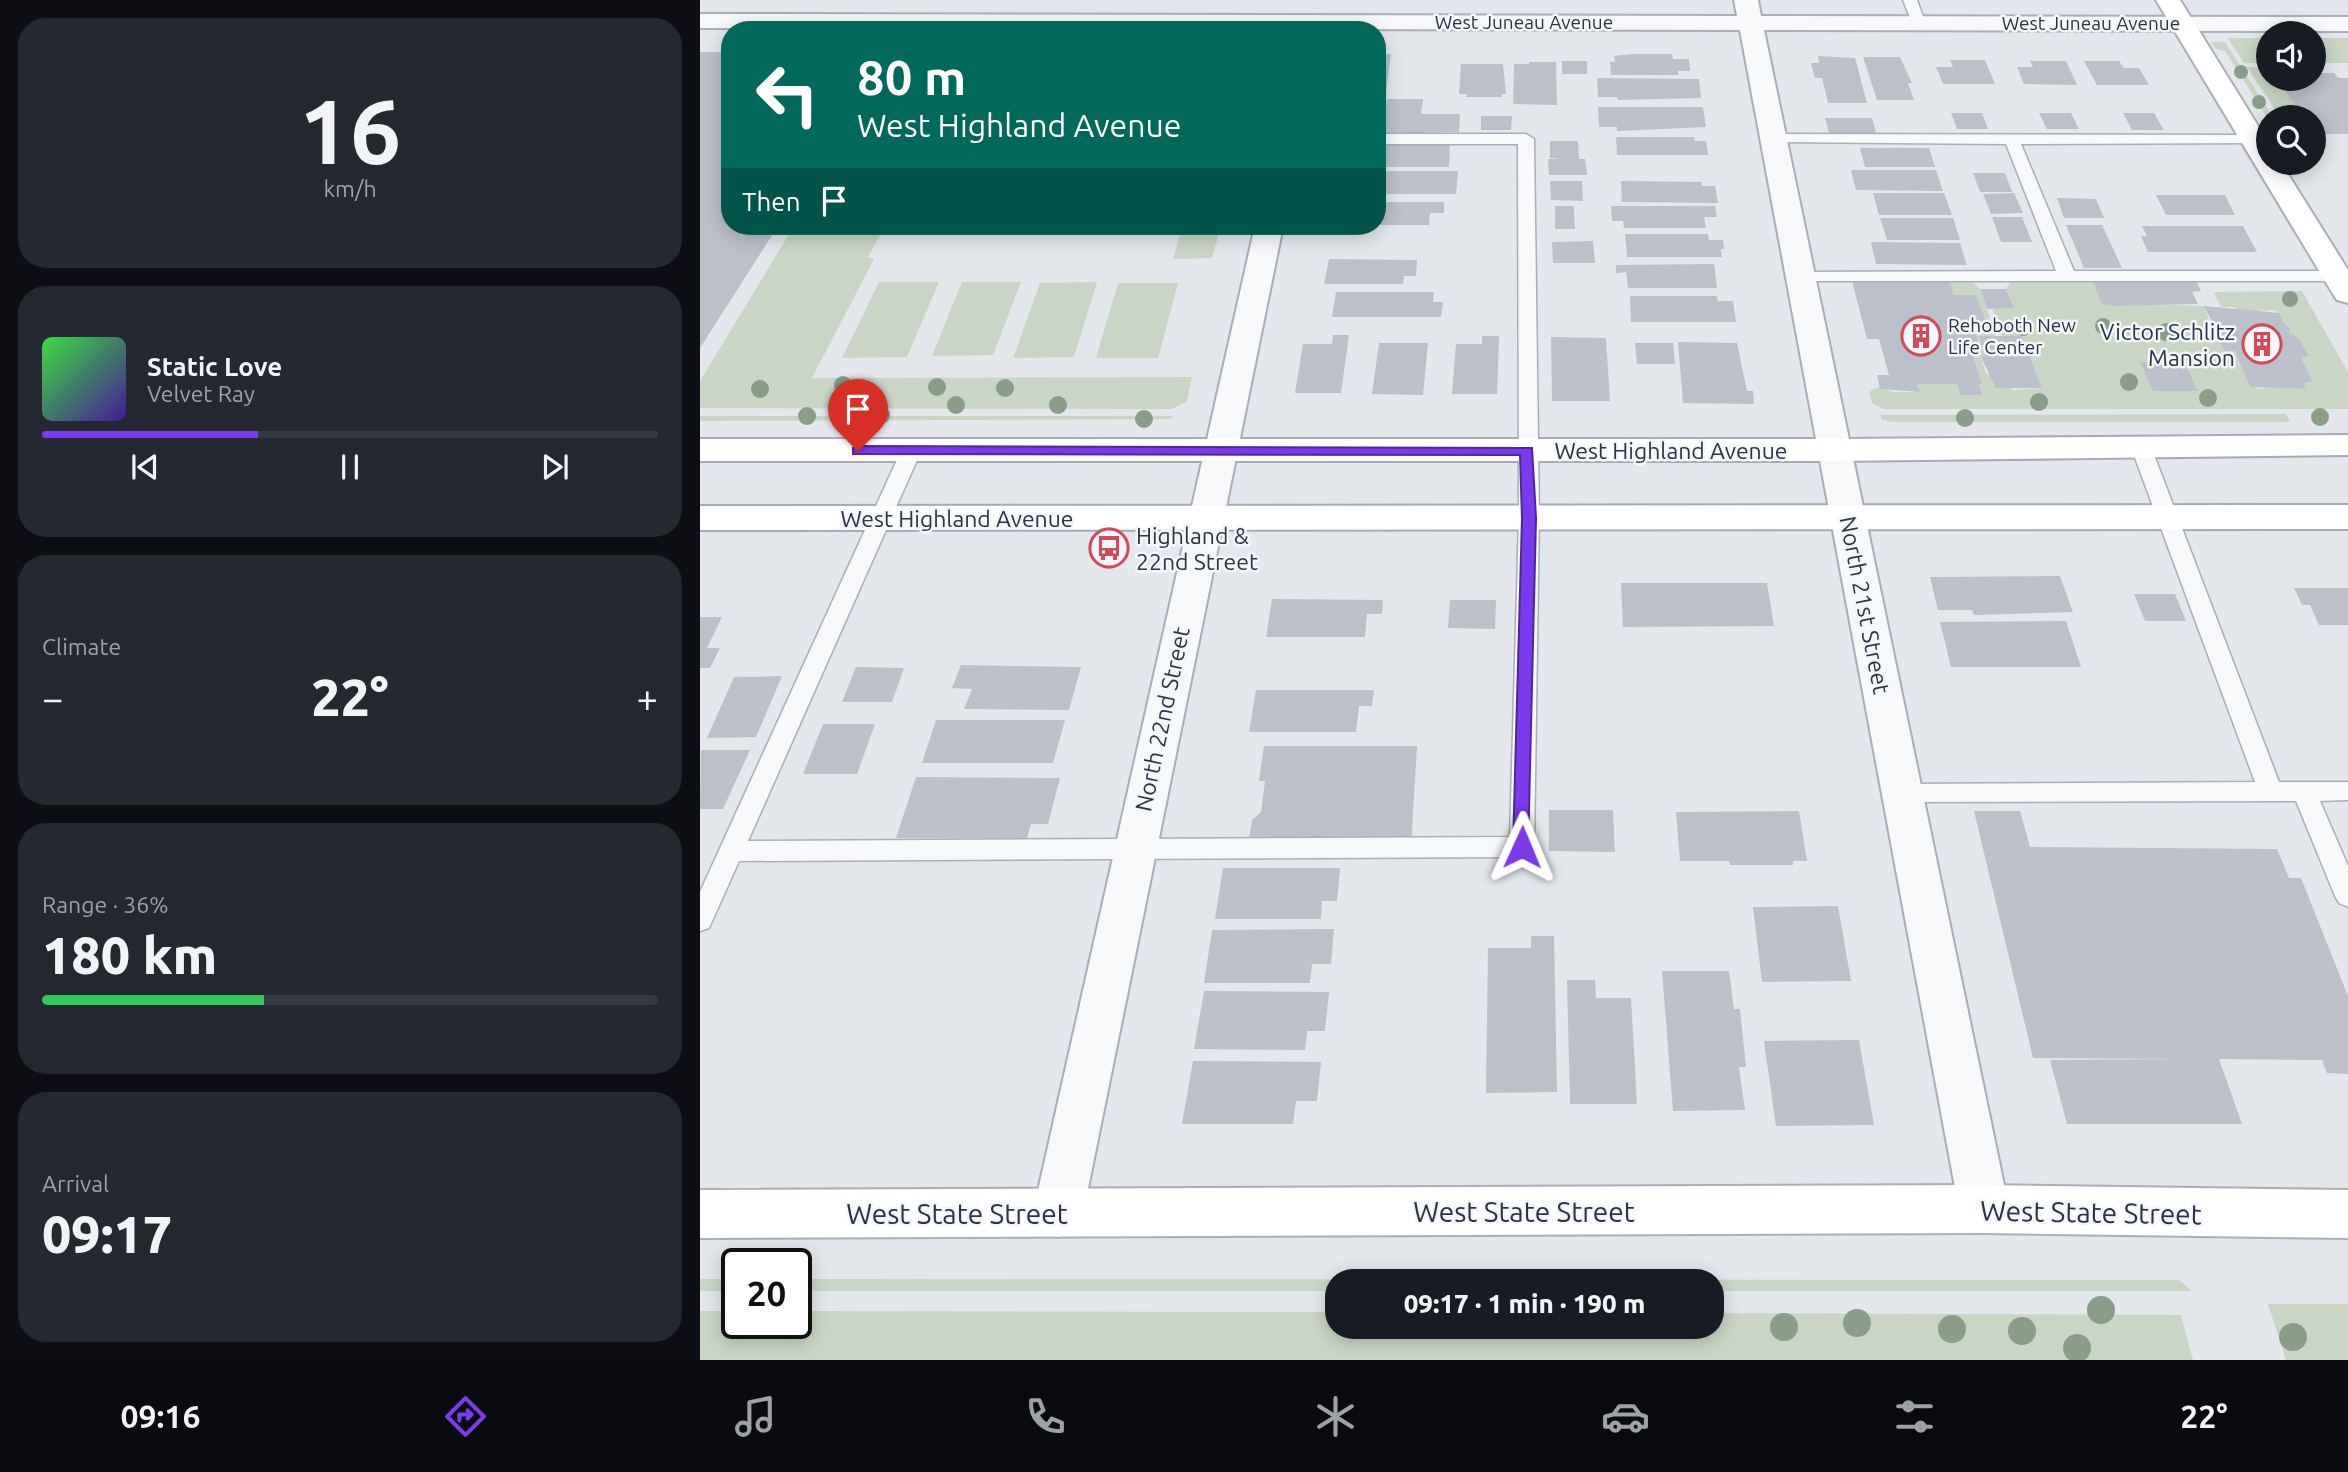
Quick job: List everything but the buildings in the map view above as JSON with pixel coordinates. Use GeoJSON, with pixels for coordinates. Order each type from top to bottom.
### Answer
{"type":"FeatureCollection","features":[{"type":"Feature","properties":{"kind":"main road"},"geometry":{"type":"LineString","coordinates":[[2168,0],[2343,285]]}},
{"type":"Feature","properties":{"kind":"main road","name":"West Highland Avenue"},"geometry":{"type":"LineString","coordinates":[[700,450],[1220,452],[2348,445]]}},
{"type":"Feature","properties":{"kind":"main road","name":"West Highland Avenue"},"geometry":{"type":"LineString","coordinates":[[700,518],[1205,519],[1847,515],[2348,517]]}},
{"type":"Feature","properties":{"kind":"main road","name":"West State Street"},"geometry":{"type":"LineString","coordinates":[[700,1214],[1984,1209],[2348,1214]]}},
{"type":"Feature","properties":{"kind":"street"},"geometry":{"type":"LineString","coordinates":[[882,21],[896,0]]}},
{"type":"Feature","properties":{"kind":"street","name":"West Juneau Avenue"},"geometry":{"type":"LineString","coordinates":[[1215,21],[1315,17],[1748,11],[1918,23],[2348,24]]}},
{"type":"Feature","properties":{"kind":"street","name":"North 21st Street"},"geometry":{"type":"LineString","coordinates":[[1748,11],[1984,1209]]}},
{"type":"Feature","properties":{"kind":"street","name":"West Juneau Avenue"},"geometry":{"type":"LineString","coordinates":[[700,21],[882,21]]}},
{"type":"Feature","properties":{"kind":"street","name":"North 22nd Street"},"geometry":{"type":"LineString","coordinates":[[1058,1213],[1267,235]]}},
{"type":"Feature","properties":{"kind":"lane"},"geometry":{"type":"LineString","coordinates":[[1910,0],[1918,23]]}},
{"type":"Feature","properties":{"kind":"lane"},"geometry":{"type":"LineString","coordinates":[[731,851],[1522,847],[1529,518],[1526,139],[1386,139]]}},
{"type":"Feature","properties":{"kind":"lane"},"geometry":{"type":"LineString","coordinates":[[1774,139],[2254,140]]}},
{"type":"Feature","properties":{"kind":"lane"},"geometry":{"type":"LineString","coordinates":[[2012,140],[2067,276]]}},
{"type":"Feature","properties":{"kind":"lane"},"geometry":{"type":"LineString","coordinates":[[1802,276],[2067,276],[2343,285]]}},
{"type":"Feature","properties":{"kind":"lane"},"geometry":{"type":"LineString","coordinates":[[2141,447],[2270,791]]}},
{"type":"Feature","properties":{"kind":"lane"},"geometry":{"type":"LineString","coordinates":[[700,920],[911,451]]}},
{"type":"Feature","properties":{"kind":"lane"},"geometry":{"type":"LineString","coordinates":[[2304,791],[2348,896]]}},
{"type":"Feature","properties":{"kind":"lane"},"geometry":{"type":"LineString","coordinates":[[1901,793],[2348,791]]}},
{"type":"Feature","properties":{"kind":"green space"},"geometry":{"type":"Polygon","coordinates":[[[2228,38],[2256,38],[2256,63],[2244,63],[2228,38]]]}},
{"type":"Feature","properties":{"kind":"green space"},"geometry":{"type":"Polygon","coordinates":[[[2326,38],[2348,38],[2348,63],[2326,63],[2326,38]]]}},
{"type":"Feature","properties":{"kind":"green space"},"geometry":{"type":"Polygon","coordinates":[[[2211,42],[2225,42],[2265,105],[2259,105],[2225,51],[2216,49],[2211,42]]]}},
{"type":"Feature","properties":{"kind":"green space"},"geometry":{"type":"Polygon","coordinates":[[[2247,67],[2256,67],[2256,81],[2247,67]]]}},
{"type":"Feature","properties":{"kind":"green space"},"geometry":{"type":"Polygon","coordinates":[[[2263,91],[2285,91],[2295,105],[2272,105],[2263,91]]]}},
{"type":"Feature","properties":{"kind":"green space"},"geometry":{"type":"Polygon","coordinates":[[[789,235],[880,235],[868,257],[874,259],[812,378],[1192,377],[1187,401],[1172,409],[700,408],[700,381],[789,235]]]}},
{"type":"Feature","properties":{"kind":"green space"},"geometry":{"type":"Polygon","coordinates":[[[1180,235],[1218,235],[1212,258],[1173,259],[1180,235]]]}},
{"type":"Feature","properties":{"kind":"green space"},"geometry":{"type":"Polygon","coordinates":[[[1971,280],[1980,289],[1996,336],[1979,336],[1986,357],[1981,358],[1986,373],[2013,390],[2042,388],[2022,336],[2002,336],[1992,308],[2013,308],[2006,289],[2011,281],[2092,280],[2103,304],[2204,306],[2214,335],[2225,351],[2235,351],[2249,384],[2258,389],[2289,386],[2291,389],[2306,389],[2304,383],[2313,380],[2301,358],[2309,356],[2298,337],[2289,333],[2290,327],[2282,321],[2280,313],[2273,310],[2239,312],[2235,307],[2221,307],[2214,292],[2302,291],[2348,372],[2348,409],[1883,409],[1872,403],[1869,392],[1878,387],[1893,392],[1919,392],[1917,384],[1957,384],[1960,395],[1982,395],[1979,384],[1982,384],[1969,344],[1979,343],[1975,331],[1988,331],[1954,295],[1949,281],[1971,280]]]}},
{"type":"Feature","properties":{"kind":"green space"},"geometry":{"type":"Polygon","coordinates":[[[879,282],[939,282],[907,357],[842,358],[879,282]]]}},
{"type":"Feature","properties":{"kind":"green space"},"geometry":{"type":"Polygon","coordinates":[[[962,282],[1021,282],[993,355],[932,356],[962,282]]]}},
{"type":"Feature","properties":{"kind":"green space"},"geometry":{"type":"Polygon","coordinates":[[[1097,282],[1074,357],[1013,358],[1040,283],[1097,282]]]}},
{"type":"Feature","properties":{"kind":"green space"},"geometry":{"type":"Polygon","coordinates":[[[1118,283],[1178,283],[1158,358],[1096,358],[1118,283]]]}},
{"type":"Feature","properties":{"kind":"green space"},"geometry":{"type":"Polygon","coordinates":[[[2286,414],[2290,422],[1893,422],[1882,420],[1880,415],[2286,414]]]}},
{"type":"Feature","properties":{"kind":"green space"},"geometry":{"type":"Polygon","coordinates":[[[700,416],[1172,416],[1171,419],[700,421],[700,416]]]}},
{"type":"Feature","properties":{"kind":"green space"},"geometry":{"type":"Polygon","coordinates":[[[700,1279],[721,1279],[721,1291],[700,1291],[700,1279]]]}},
{"type":"Feature","properties":{"kind":"green space"},"geometry":{"type":"Polygon","coordinates":[[[812,1279],[1325,1279],[1325,1291],[812,1291],[812,1279]]]}},
{"type":"Feature","properties":{"kind":"green space"},"geometry":{"type":"Polygon","coordinates":[[[1724,1280],[2179,1280],[2192,1291],[1724,1291],[1724,1280]]]}},
{"type":"Feature","properties":{"kind":"green space"},"geometry":{"type":"Polygon","coordinates":[[[2268,1304],[2348,1304],[2348,1360],[2286,1360],[2268,1304]]]}},
{"type":"Feature","properties":{"kind":"green space"},"geometry":{"type":"Polygon","coordinates":[[[700,1311],[721,1311],[721,1339],[812,1339],[812,1311],[1325,1312],[1325,1339],[1724,1339],[1724,1313],[2181,1315],[2193,1360],[700,1360],[700,1311]]]}},
{"type":"Feature","properties":{"kind":"place","name":"Rehoboth New Life Center"},"geometry":{"type":"Point","coordinates":[1921,336]}},
{"type":"Feature","properties":{"kind":"place","name":"Victor Schlitz Mansion"},"geometry":{"type":"Point","coordinates":[2262,344]}},
{"type":"Feature","properties":{"kind":"place","name":"Highland & 22nd Street"},"geometry":{"type":"Point","coordinates":[1109,548]}},
{"type":"Feature","properties":{"kind":"route"},"geometry":{"type":"LineString","coordinates":[[858,451],[1527,451],[1529,518],[1522,847]]}}]}
